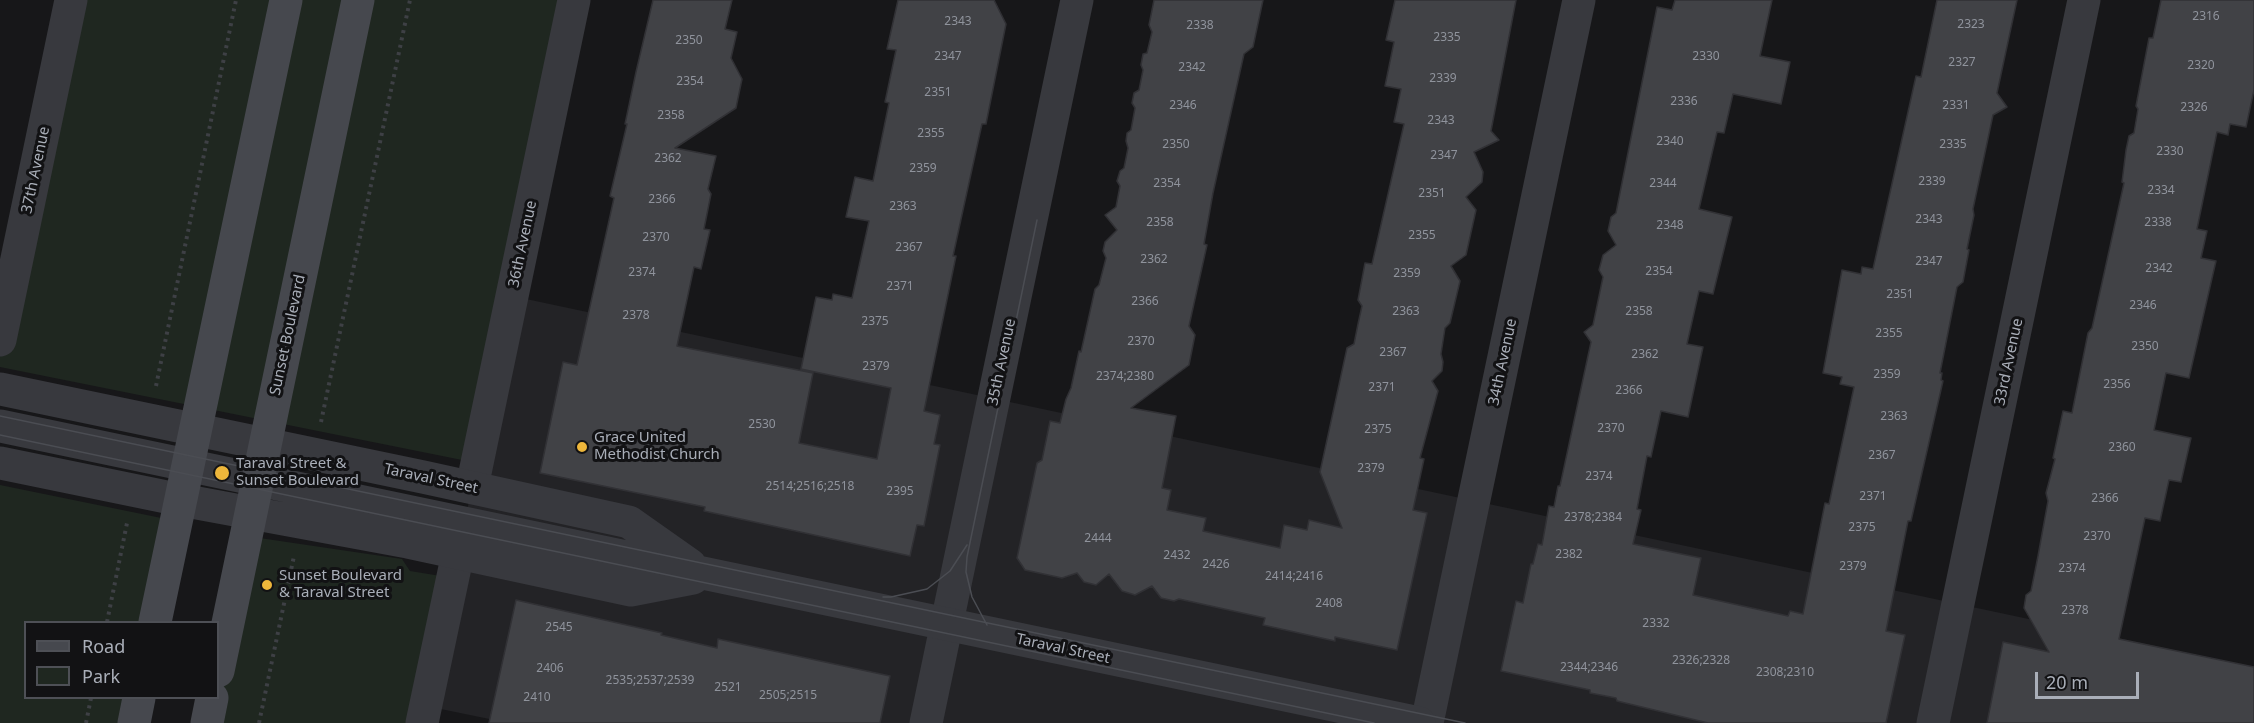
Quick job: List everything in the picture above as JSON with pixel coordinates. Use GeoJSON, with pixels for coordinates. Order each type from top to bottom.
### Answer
{"type":"FeatureCollection","features":[{"type":"Feature","properties":{"kind":"main road"},"geometry":{"type":"LineString","coordinates":[[155,621],[285,0]]}},
{"type":"Feature","properties":{"kind":"main road","name":"Sunset Boulevard"},"geometry":{"type":"LineString","coordinates":[[219,666],[358,0]]}},
{"type":"Feature","properties":{"kind":"main road"},"geometry":{"type":"LineString","coordinates":[[134,723],[139,699]]}},
{"type":"Feature","properties":{"kind":"main road"},"geometry":{"type":"LineString","coordinates":[[207,723],[212,699]]}},
{"type":"Feature","properties":{"kind":"street","name":"37th Avenue"},"geometry":{"type":"LineString","coordinates":[[0,340],[71,0]]}},
{"type":"Feature","properties":{"kind":"street","name":"36th Avenue"},"geometry":{"type":"LineString","coordinates":[[472,488],[574,0]]}},
{"type":"Feature","properties":{"kind":"street","name":"35th Avenue"},"geometry":{"type":"LineString","coordinates":[[926,723],[1077,0]]}},
{"type":"Feature","properties":{"kind":"street","name":"34th Avenue"},"geometry":{"type":"LineString","coordinates":[[1427,723],[1579,0]]}},
{"type":"Feature","properties":{"kind":"street","name":"33rd Avenue"},"geometry":{"type":"LineString","coordinates":[[1933,723],[2084,0]]}},
{"type":"Feature","properties":{"kind":"street","name":"Taraval Street"},"geometry":{"type":"LineString","coordinates":[[0,388],[628,522],[707,575]]}},
{"type":"Feature","properties":{"kind":"street","name":"Taraval Street"},"geometry":{"type":"LineString","coordinates":[[0,426],[1419,723]]}},
{"type":"Feature","properties":{"kind":"street","name":"Taraval Street"},"geometry":{"type":"LineString","coordinates":[[0,463],[458,553],[631,590],[707,575]]}},
{"type":"Feature","properties":{"kind":"street"},"geometry":{"type":"LineString","coordinates":[[422,723],[458,553]]}},
{"type":"Feature","properties":{"kind":"path"},"geometry":{"type":"LineString","coordinates":[[156,387],[236,0]]}},
{"type":"Feature","properties":{"kind":"path"},"geometry":{"type":"LineString","coordinates":[[318,433],[410,0]]}},
{"type":"Feature","properties":{"kind":"path"},"geometry":{"type":"LineString","coordinates":[[107,621],[130,512]]}},
{"type":"Feature","properties":{"kind":"path"},"geometry":{"type":"LineString","coordinates":[[259,723],[295,549]]}},
{"type":"Feature","properties":{"kind":"path"},"geometry":{"type":"LineString","coordinates":[[86,723],[91,699]]}},
{"type":"Feature","properties":{"kind":"shaded area"},"geometry":{"type":"Polygon","coordinates":[[[512,296],[2254,667],[2254,723],[509,723],[426,706],[512,296]]]}},
{"type":"Feature","properties":{"kind":"green space"},"geometry":{"type":"Polygon","coordinates":[[[71,0],[573,0],[477,463],[0,367],[0,339],[71,0]]]}},
{"type":"Feature","properties":{"kind":"green space"},"geometry":{"type":"Polygon","coordinates":[[[0,485],[176,521],[155,621],[24,621],[24,699],[139,699],[134,723],[0,723],[0,485]]]}},
{"type":"Feature","properties":{"kind":"green space"},"geometry":{"type":"Polygon","coordinates":[[[246,536],[402,559],[410,571],[453,578],[423,723],[207,723],[212,699],[219,699],[219,665],[246,536]]]}},
{"type":"Feature","properties":{"kind":"building"},"geometry":{"type":"Polygon","coordinates":[[[653,0],[732,0],[725,29],[737,32],[731,58],[742,79],[736,108],[675,148],[716,156],[708,189],[711,194],[704,229],[710,230],[701,269],[694,267],[677,346],[813,373],[799,443],[877,459],[891,388],[801,369],[816,297],[832,300],[833,294],[852,298],[869,221],[846,217],[855,177],[873,181],[889,103],[885,102],[896,50],[887,49],[898,0],[994,0],[1006,24],[986,124],[982,124],[953,256],[956,256],[924,411],[940,415],[934,444],[940,445],[924,526],[917,525],[910,556],[704,511],[705,507],[540,473],[563,362],[577,365],[614,198],[610,196],[653,0]]]}},
{"type":"Feature","properties":{"kind":"building"},"geometry":{"type":"Polygon","coordinates":[[[1154,0],[1263,0],[1253,47],[1244,54],[1213,193],[1204,244],[1207,245],[1189,326],[1195,335],[1189,365],[1131,408],[1176,416],[1162,488],[1171,490],[1167,510],[1206,518],[1203,531],[1280,548],[1284,525],[1307,530],[1309,520],[1342,528],[1320,472],[1347,348],[1354,344],[1362,306],[1358,300],[1365,263],[1372,264],[1404,124],[1394,122],[1401,89],[1385,86],[1394,42],[1386,40],[1395,0],[1516,0],[1491,131],[1499,140],[1474,152],[1483,172],[1482,182],[1466,197],[1476,210],[1466,255],[1451,266],[1460,281],[1450,323],[1445,328],[1441,354],[1442,371],[1432,381],[1438,391],[1420,458],[1424,459],[1413,510],[1427,513],[1397,650],[1335,637],[1335,641],[1263,625],[1265,618],[1179,599],[1174,601],[1161,598],[1152,586],[1135,595],[1122,591],[1109,574],[1096,585],[1084,582],[1077,573],[1062,578],[1025,570],[1017,558],[1037,463],[1042,460],[1050,421],[1060,423],[1079,351],[1081,352],[1095,289],[1099,285],[1106,258],[1103,251],[1105,242],[1117,230],[1105,215],[1116,207],[1120,186],[1117,181],[1120,171],[1124,168],[1128,148],[1127,133],[1131,130],[1135,108],[1132,103],[1134,93],[1139,90],[1143,54],[1147,53],[1152,32],[1149,25],[1154,0]]]}},
{"type":"Feature","properties":{"kind":"building"},"geometry":{"type":"Polygon","coordinates":[[[1675,0],[1772,0],[1760,56],[1790,62],[1781,104],[1733,94],[1724,133],[1717,132],[1699,209],[1732,217],[1713,294],[1699,291],[1687,344],[1703,347],[1688,417],[1661,411],[1651,457],[1647,456],[1637,509],[1641,510],[1633,544],[1701,558],[1693,595],[1788,616],[1790,611],[1803,614],[1825,503],[1829,504],[1854,387],[1840,384],[1842,377],[1823,373],[1842,270],[1861,274],[1862,267],[1873,269],[1916,76],[1921,77],[1937,0],[2017,0],[1997,93],[2007,107],[1993,115],[1973,209],[1974,215],[1963,282],[1957,287],[1940,373],[1942,373],[1941,380],[1943,381],[1911,521],[1908,521],[1886,631],[1905,635],[1886,723],[1708,723],[1617,701],[1616,698],[1590,693],[1590,690],[1501,671],[1516,601],[1523,603],[1531,564],[1533,564],[1538,544],[1542,545],[1549,506],[1554,507],[1558,486],[1560,486],[1591,342],[1584,332],[1593,325],[1603,277],[1599,270],[1603,255],[1616,245],[1608,231],[1611,217],[1616,213],[1657,7],[1672,10],[1675,0]]]}},
{"type":"Feature","properties":{"kind":"building"},"geometry":{"type":"Polygon","coordinates":[[[2161,0],[2254,0],[2254,90],[2246,127],[2230,124],[2228,135],[2217,132],[2197,229],[2207,231],[2201,258],[2216,261],[2189,378],[2166,373],[2154,430],[2191,438],[2181,482],[2169,480],[2160,521],[2145,518],[2119,639],[2254,667],[2254,723],[1987,723],[2003,642],[2049,652],[2024,608],[2026,595],[2031,591],[2048,501],[2046,493],[2055,459],[2053,458],[2063,411],[2072,413],[2088,333],[2092,328],[2124,183],[2122,182],[2129,136],[2134,133],[2138,109],[2136,106],[2149,38],[2153,38],[2161,0]]]}},
{"type":"Feature","properties":{"kind":"building"},"geometry":{"type":"Polygon","coordinates":[[[516,600],[662,633],[661,635],[717,648],[718,639],[890,676],[880,723],[489,723],[516,600]]]}},
{"type":"Feature","properties":{"kind":"tram line"},"geometry":{"type":"LineString","coordinates":[[987,625],[972,597],[966,572],[967,557],[1037,220]]}},
{"type":"Feature","properties":{"kind":"tram line"},"geometry":{"type":"LineString","coordinates":[[0,416],[1465,723]]}},
{"type":"Feature","properties":{"kind":"tram line"},"geometry":{"type":"LineString","coordinates":[[0,435],[1374,723]]}},
{"type":"Feature","properties":{"kind":"tram line"},"geometry":{"type":"LineString","coordinates":[[883,597],[927,589],[950,571],[967,545]]}},
{"type":"Feature","properties":{"kind":"place","name":"Grace United Methodist Church"},"geometry":{"type":"Point","coordinates":[582,447]}},
{"type":"Feature","properties":{"kind":"place","name":"Taraval Street & Sunset Boulevard"},"geometry":{"type":"Point","coordinates":[222,473]}},
{"type":"Feature","properties":{"kind":"place","name":"Sunset Boulevard & Taraval Street"},"geometry":{"type":"Point","coordinates":[267,585]}}]}
